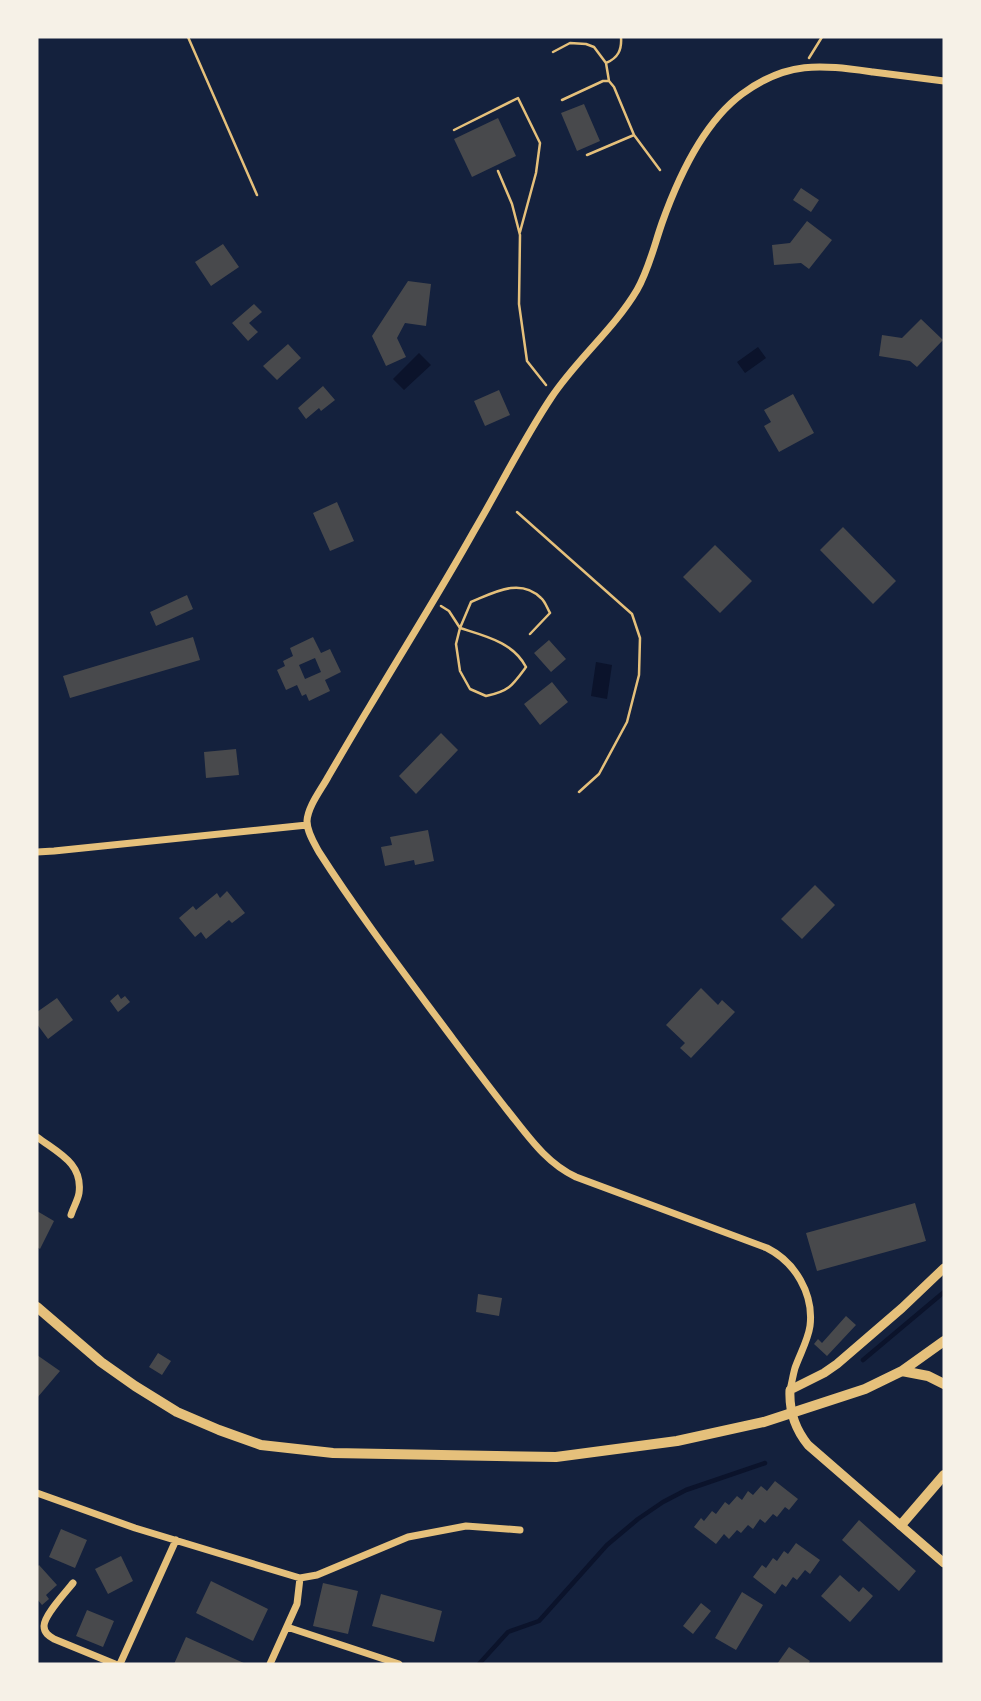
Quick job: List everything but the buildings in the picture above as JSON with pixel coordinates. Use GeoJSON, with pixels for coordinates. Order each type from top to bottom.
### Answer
{"type":"FeatureCollection","features":[{"type":"Feature","properties":{"kind":"main road"},"geometry":{"type":"LineString","coordinates":[[37,1307],[102,1362],[177,1412],[261,1445],[333,1453],[556,1457],[677,1441],[764,1422],[844,1397],[902,1371],[944,1341]]}},
{"type":"Feature","properties":{"kind":"main road"},"geometry":{"type":"LineString","coordinates":[[902,1371],[928,1376],[944,1384]]}},
{"type":"Feature","properties":{"kind":"main road"},"geometry":{"type":"LineString","coordinates":[[901,1525],[944,1475]]}},
{"type":"Feature","properties":{"kind":"street"},"geometry":{"type":"LineString","coordinates":[[944,81],[828,66],[804,67],[781,73],[756,85],[724,110],[705,134],[681,176],[650,261],[636,290],[552,396],[313,804],[307,825],[325,861],[400,968],[488,1087],[549,1160],[576,1177],[767,1248],[789,1263],[805,1290],[810,1315],[810,1326],[790,1390],[790,1406],[803,1439],[944,1563]]}},
{"type":"Feature","properties":{"kind":"street"},"geometry":{"type":"LineString","coordinates":[[37,852],[307,825]]}},
{"type":"Feature","properties":{"kind":"street"},"geometry":{"type":"LineString","coordinates":[[37,1138],[73,1163],[78,1176],[79,1195],[71,1215]]}},
{"type":"Feature","properties":{"kind":"street"},"geometry":{"type":"LineString","coordinates":[[790,1390],[833,1367],[944,1268]]}},
{"type":"Feature","properties":{"kind":"street"},"geometry":{"type":"LineString","coordinates":[[37,1493],[110,1520],[300,1578],[335,1568],[408,1537],[466,1526],[520,1530]]}},
{"type":"Feature","properties":{"kind":"street"},"geometry":{"type":"LineString","coordinates":[[73,1583],[47,1617],[44,1624],[46,1633],[54,1639],[118,1664],[176,1540]]}},
{"type":"Feature","properties":{"kind":"street"},"geometry":{"type":"LineString","coordinates":[[271,1664],[297,1604],[300,1578]]}},
{"type":"Feature","properties":{"kind":"street"},"geometry":{"type":"LineString","coordinates":[[287,1627],[399,1664]]}},
{"type":"Feature","properties":{"kind":"path"},"geometry":{"type":"LineString","coordinates":[[188,37],[257,195]]}},
{"type":"Feature","properties":{"kind":"path"},"geometry":{"type":"LineString","coordinates":[[606,63],[615,59],[621,37]]}},
{"type":"Feature","properties":{"kind":"path"},"geometry":{"type":"LineString","coordinates":[[804,67],[822,37]]}},
{"type":"Feature","properties":{"kind":"path"},"geometry":{"type":"LineString","coordinates":[[553,51],[570,43],[594,47],[606,63],[608,81],[614,87],[634,135],[660,170]]}},
{"type":"Feature","properties":{"kind":"path"},"geometry":{"type":"LineString","coordinates":[[562,100],[608,81]]}},
{"type":"Feature","properties":{"kind":"path"},"geometry":{"type":"LineString","coordinates":[[454,130],[518,99],[540,143],[536,173],[520,235],[519,304],[527,361],[546,385]]}},
{"type":"Feature","properties":{"kind":"path"},"geometry":{"type":"LineString","coordinates":[[587,155],[634,135]]}},
{"type":"Feature","properties":{"kind":"path"},"geometry":{"type":"LineString","coordinates":[[498,171],[512,204],[520,235]]}},
{"type":"Feature","properties":{"kind":"path"},"geometry":{"type":"LineString","coordinates":[[517,512],[632,614],[640,638],[639,675],[627,722],[599,774],[579,792]]}},
{"type":"Feature","properties":{"kind":"path"},"geometry":{"type":"LineString","coordinates":[[432,601],[449,611],[460,628],[495,639],[524,663],[526,667],[504,692],[486,696],[470,689],[457,659],[456,644],[460,628],[471,602],[512,586],[529,590],[542,598],[550,613],[530,634]]}},
{"type":"Feature","properties":{"kind":"water"},"geometry":{"type":"Polygon","coordinates":[[[758,347],[766,358],[745,373],[737,362],[758,347]]]}},
{"type":"Feature","properties":{"kind":"water"},"geometry":{"type":"Polygon","coordinates":[[[419,353],[431,365],[404,390],[393,379],[419,353]]]}},
{"type":"Feature","properties":{"kind":"water"},"geometry":{"type":"Polygon","coordinates":[[[596,662],[612,665],[607,699],[591,696],[596,662]]]}},
{"type":"Feature","properties":{"kind":"waterway"},"geometry":{"type":"LineString","coordinates":[[863,1360],[944,1292]]}},
{"type":"Feature","properties":{"kind":"waterway"},"geometry":{"type":"LineString","coordinates":[[479,1664],[508,1632],[539,1621],[607,1545],[638,1519],[686,1490],[765,1463]]}}]}
